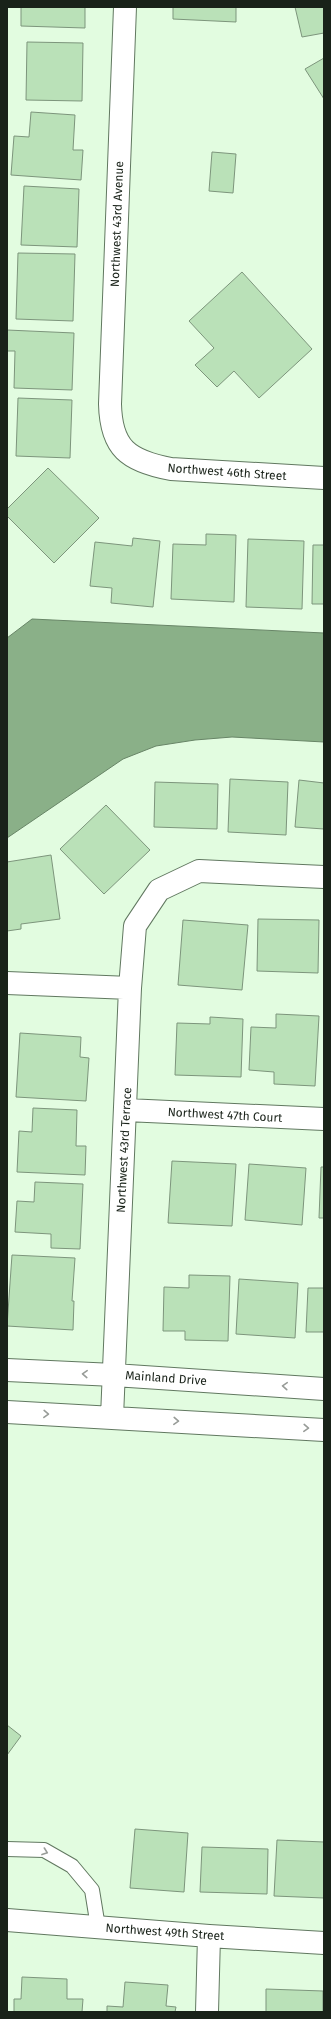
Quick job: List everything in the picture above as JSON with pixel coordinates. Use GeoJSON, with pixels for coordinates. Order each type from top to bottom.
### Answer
{"type":"FeatureCollection","features":[{"type":"Feature","properties":{"kind":"street","name":"Northwest 43rd Avenue"},"geometry":{"type":"LineString","coordinates":[[116,439],[112,428],[110,404],[125,7]]}},
{"type":"Feature","properties":{"kind":"street","name":"Northwest 46th Street"},"geometry":{"type":"LineString","coordinates":[[116,439],[123,449],[152,466],[324,478]]}},
{"type":"Feature","properties":{"kind":"street","name":"Northwest 43rd Terrace"},"geometry":{"type":"LineString","coordinates":[[112,1417],[130,988],[135,926],[160,890],[199,871],[324,876]]}},
{"type":"Feature","properties":{"kind":"street"},"geometry":{"type":"LineString","coordinates":[[7,983],[130,988]]}},
{"type":"Feature","properties":{"kind":"street","name":"Northwest 47th Court"},"geometry":{"type":"LineString","coordinates":[[126,1110],[324,1119]]}},
{"type":"Feature","properties":{"kind":"street","name":"Mainland Drive"},"geometry":{"type":"LineString","coordinates":[[7,1370],[114,1375],[324,1389]]}},
{"type":"Feature","properties":{"kind":"street"},"geometry":{"type":"LineString","coordinates":[[7,1412],[324,1430]]}},
{"type":"Feature","properties":{"kind":"street","name":"Northwest 49th Street"},"geometry":{"type":"LineString","coordinates":[[7,1920],[209,1936],[324,1943]]}},
{"type":"Feature","properties":{"kind":"street"},"geometry":{"type":"LineString","coordinates":[[207,2012],[209,1936]]}},
{"type":"Feature","properties":{"kind":"lane"},"geometry":{"type":"LineString","coordinates":[[7,1849],[44,1850],[72,1866],[92,1890],[98,1927]]}},
{"type":"Feature","properties":{"kind":"shaded area"},"geometry":{"type":"Polygon","coordinates":[[[32,619],[324,633],[324,742],[232,737],[195,740],[156,746],[123,759],[7,838],[7,638],[32,619]]]}},
{"type":"Feature","properties":{"kind":"building"},"geometry":{"type":"Polygon","coordinates":[[[21,7],[85,7],[85,28],[21,26],[21,7]]]}},
{"type":"Feature","properties":{"kind":"building"},"geometry":{"type":"Polygon","coordinates":[[[173,7],[236,7],[236,22],[173,19],[173,7]]]}},
{"type":"Feature","properties":{"kind":"building"},"geometry":{"type":"Polygon","coordinates":[[[295,7],[324,7],[324,33],[302,37],[295,7]]]}},
{"type":"Feature","properties":{"kind":"building"},"geometry":{"type":"Polygon","coordinates":[[[27,42],[83,43],[82,101],[26,100],[27,42]]]}},
{"type":"Feature","properties":{"kind":"building"},"geometry":{"type":"Polygon","coordinates":[[[324,58],[324,99],[305,69],[324,58]]]}},
{"type":"Feature","properties":{"kind":"building"},"geometry":{"type":"Polygon","coordinates":[[[31,112],[75,115],[73,150],[83,150],[81,180],[11,175],[14,136],[29,137],[31,112]]]}},
{"type":"Feature","properties":{"kind":"building"},"geometry":{"type":"Polygon","coordinates":[[[212,152],[236,154],[233,193],[209,191],[212,152]]]}},
{"type":"Feature","properties":{"kind":"building"},"geometry":{"type":"Polygon","coordinates":[[[24,186],[79,189],[77,247],[21,245],[24,186]]]}},
{"type":"Feature","properties":{"kind":"building"},"geometry":{"type":"Polygon","coordinates":[[[18,253],[75,254],[73,321],[16,319],[18,253]]]}},
{"type":"Feature","properties":{"kind":"building"},"geometry":{"type":"Polygon","coordinates":[[[242,272],[312,349],[259,398],[234,371],[217,387],[195,365],[214,348],[189,321],[242,272]]]}},
{"type":"Feature","properties":{"kind":"building"},"geometry":{"type":"Polygon","coordinates":[[[7,330],[74,333],[72,390],[14,388],[15,351],[7,351],[7,330]]]}},
{"type":"Feature","properties":{"kind":"building"},"geometry":{"type":"Polygon","coordinates":[[[18,398],[72,400],[70,458],[16,456],[18,398]]]}},
{"type":"Feature","properties":{"kind":"building"},"geometry":{"type":"Polygon","coordinates":[[[48,468],[99,518],[54,563],[7,516],[7,509],[48,468]]]}},
{"type":"Feature","properties":{"kind":"building"},"geometry":{"type":"Polygon","coordinates":[[[206,534],[236,535],[234,602],[171,599],[173,544],[206,545],[206,534]]]}},
{"type":"Feature","properties":{"kind":"building"},"geometry":{"type":"Polygon","coordinates":[[[133,538],[160,541],[153,607],[111,603],[112,588],[90,586],[95,542],[132,546],[133,538]]]}},
{"type":"Feature","properties":{"kind":"building"},"geometry":{"type":"Polygon","coordinates":[[[248,539],[304,541],[302,609],[246,607],[248,539]]]}},
{"type":"Feature","properties":{"kind":"building"},"geometry":{"type":"Polygon","coordinates":[[[313,545],[324,545],[324,604],[312,604],[313,545]]]}},
{"type":"Feature","properties":{"kind":"building"},"geometry":{"type":"Polygon","coordinates":[[[230,779],[288,782],[286,835],[228,832],[230,779]]]}},
{"type":"Feature","properties":{"kind":"building"},"geometry":{"type":"Polygon","coordinates":[[[299,780],[324,783],[324,829],[295,827],[299,780]]]}},
{"type":"Feature","properties":{"kind":"building"},"geometry":{"type":"Polygon","coordinates":[[[155,782],[218,784],[217,829],[154,827],[155,782]]]}},
{"type":"Feature","properties":{"kind":"building"},"geometry":{"type":"Polygon","coordinates":[[[106,805],[150,850],[104,894],[60,849],[106,805]]]}},
{"type":"Feature","properties":{"kind":"building"},"geometry":{"type":"Polygon","coordinates":[[[51,855],[60,919],[21,924],[21,929],[7,931],[7,862],[51,855]]]}},
{"type":"Feature","properties":{"kind":"building"},"geometry":{"type":"Polygon","coordinates":[[[258,919],[319,920],[318,973],[257,971],[258,919]]]}},
{"type":"Feature","properties":{"kind":"building"},"geometry":{"type":"Polygon","coordinates":[[[183,920],[248,925],[242,990],[178,985],[183,920]]]}},
{"type":"Feature","properties":{"kind":"building"},"geometry":{"type":"Polygon","coordinates":[[[276,1014],[319,1016],[315,1086],[274,1084],[274,1072],[249,1070],[251,1027],[276,1028],[276,1014]]]}},
{"type":"Feature","properties":{"kind":"building"},"geometry":{"type":"Polygon","coordinates":[[[210,1017],[243,1019],[241,1077],[175,1075],[177,1023],[210,1024],[210,1017]]]}},
{"type":"Feature","properties":{"kind":"building"},"geometry":{"type":"Polygon","coordinates":[[[20,1033],[81,1037],[80,1057],[89,1058],[86,1101],[16,1097],[20,1033]]]}},
{"type":"Feature","properties":{"kind":"building"},"geometry":{"type":"Polygon","coordinates":[[[33,1108],[77,1110],[76,1146],[86,1146],[85,1175],[17,1172],[19,1131],[32,1132],[33,1108]]]}},
{"type":"Feature","properties":{"kind":"building"},"geometry":{"type":"Polygon","coordinates":[[[172,1161],[236,1164],[232,1226],[168,1223],[172,1161]]]}},
{"type":"Feature","properties":{"kind":"building"},"geometry":{"type":"Polygon","coordinates":[[[249,1164],[306,1168],[302,1225],[245,1220],[249,1164]]]}},
{"type":"Feature","properties":{"kind":"building"},"geometry":{"type":"Polygon","coordinates":[[[321,1167],[324,1167],[324,1218],[319,1218],[321,1167]]]}},
{"type":"Feature","properties":{"kind":"building"},"geometry":{"type":"Polygon","coordinates":[[[35,1182],[83,1184],[80,1249],[51,1248],[51,1234],[15,1232],[17,1201],[34,1202],[35,1182]]]}},
{"type":"Feature","properties":{"kind":"building"},"geometry":{"type":"Polygon","coordinates":[[[12,1255],[75,1258],[72,1301],[74,1301],[73,1330],[7,1326],[12,1255]]]}},
{"type":"Feature","properties":{"kind":"building"},"geometry":{"type":"Polygon","coordinates":[[[189,1275],[230,1276],[228,1341],[185,1340],[185,1331],[163,1331],[164,1287],[189,1288],[189,1275]]]}},
{"type":"Feature","properties":{"kind":"building"},"geometry":{"type":"Polygon","coordinates":[[[239,1279],[298,1283],[295,1338],[236,1334],[239,1279]]]}},
{"type":"Feature","properties":{"kind":"building"},"geometry":{"type":"Polygon","coordinates":[[[308,1288],[324,1288],[324,1332],[306,1332],[308,1288]]]}},
{"type":"Feature","properties":{"kind":"building"},"geometry":{"type":"Polygon","coordinates":[[[7,1725],[21,1736],[7,1755],[7,1725]]]}},
{"type":"Feature","properties":{"kind":"building"},"geometry":{"type":"Polygon","coordinates":[[[135,1829],[188,1833],[184,1892],[130,1888],[135,1829]]]}},
{"type":"Feature","properties":{"kind":"building"},"geometry":{"type":"Polygon","coordinates":[[[277,1840],[324,1842],[324,1898],[274,1896],[277,1840]]]}},
{"type":"Feature","properties":{"kind":"building"},"geometry":{"type":"Polygon","coordinates":[[[202,1847],[268,1849],[267,1894],[200,1892],[202,1847]]]}},
{"type":"Feature","properties":{"kind":"building"},"geometry":{"type":"Polygon","coordinates":[[[22,1977],[67,1979],[67,1999],[83,1999],[82,2012],[14,2012],[14,1999],[21,1999],[22,1977]]]}},
{"type":"Feature","properties":{"kind":"building"},"geometry":{"type":"Polygon","coordinates":[[[125,1982],[168,1985],[166,2006],[176,2007],[175,2012],[107,2012],[107,2006],[123,2007],[125,1982]]]}},
{"type":"Feature","properties":{"kind":"building"},"geometry":{"type":"Polygon","coordinates":[[[266,1989],[323,1991],[323,2012],[266,2012],[266,1989]]]}}]}
